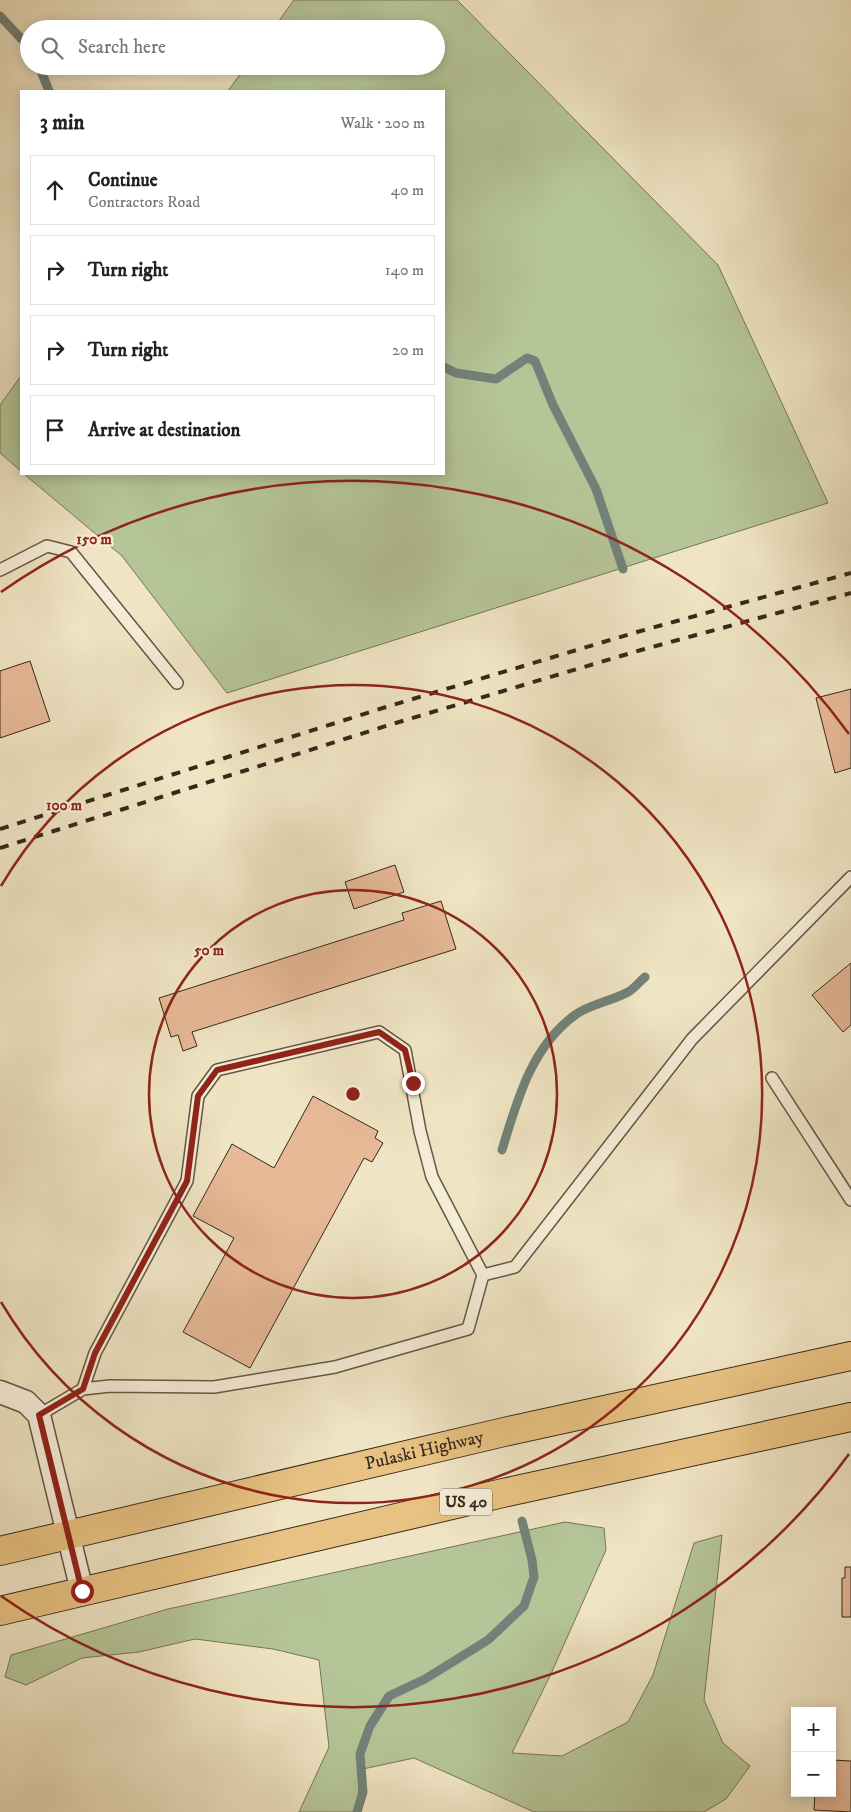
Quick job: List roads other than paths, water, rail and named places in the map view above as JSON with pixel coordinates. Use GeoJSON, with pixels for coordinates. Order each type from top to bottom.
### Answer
{"type":"FeatureCollection","features":[{"type":"Feature","properties":{"kind":"highway","name":"Pulaski Highway"},"geometry":{"type":"LineString","coordinates":[[0,1551],[69,1537],[504,1432],[851,1356]]}},
{"type":"Feature","properties":{"kind":"highway","name":"US 40"},"geometry":{"type":"LineString","coordinates":[[0,1611],[494,1496],[851,1417]]}},
{"type":"Feature","properties":{"kind":"street"},"geometry":{"type":"LineString","coordinates":[[0,1392],[26,1402],[39,1415],[82,1591]]}},
{"type":"Feature","properties":{"kind":"lane"},"geometry":{"type":"LineString","coordinates":[[0,570],[47,546],[71,552],[177,683]]}},
{"type":"Feature","properties":{"kind":"lane"},"geometry":{"type":"LineString","coordinates":[[483,1275],[515,1267],[692,1039],[851,877]]}},
{"type":"Feature","properties":{"kind":"lane"},"geometry":{"type":"LineString","coordinates":[[39,1415],[83,1389],[110,1386],[214,1387],[335,1367],[468,1330],[483,1275],[432,1177],[420,1131],[405,1050],[379,1032],[217,1070],[198,1096],[187,1181],[95,1353],[83,1389]]}},
{"type":"Feature","properties":{"kind":"lane"},"geometry":{"type":"LineString","coordinates":[[772,1078],[851,1200]]}},
{"type":"Feature","properties":{"kind":"waterway"},"geometry":{"type":"LineString","coordinates":[[0,16],[20,37]]}},
{"type":"Feature","properties":{"kind":"waterway"},"geometry":{"type":"LineString","coordinates":[[43,75],[49,90]]}},
{"type":"Feature","properties":{"kind":"waterway"},"geometry":{"type":"LineString","coordinates":[[445,368],[456,373],[496,379],[527,358],[535,361],[553,405],[596,489],[623,569]]}},
{"type":"Feature","properties":{"kind":"waterway"},"geometry":{"type":"LineString","coordinates":[[502,1150],[520,1094],[547,1043],[575,1015],[587,1008],[628,992],[645,977]]}},
{"type":"Feature","properties":{"kind":"waterway"},"geometry":{"type":"LineString","coordinates":[[357,1812],[363,1792],[360,1754],[370,1726],[389,1696],[425,1679],[488,1640],[524,1606],[534,1577],[532,1560],[522,1521]]}},
{"type":"Feature","properties":{"kind":"railway"},"geometry":{"type":"LineString","coordinates":[[0,829],[386,707],[637,632],[851,573]]}},
{"type":"Feature","properties":{"kind":"railway"},"geometry":{"type":"LineString","coordinates":[[0,848],[389,725],[641,650],[851,593]]}}]}
